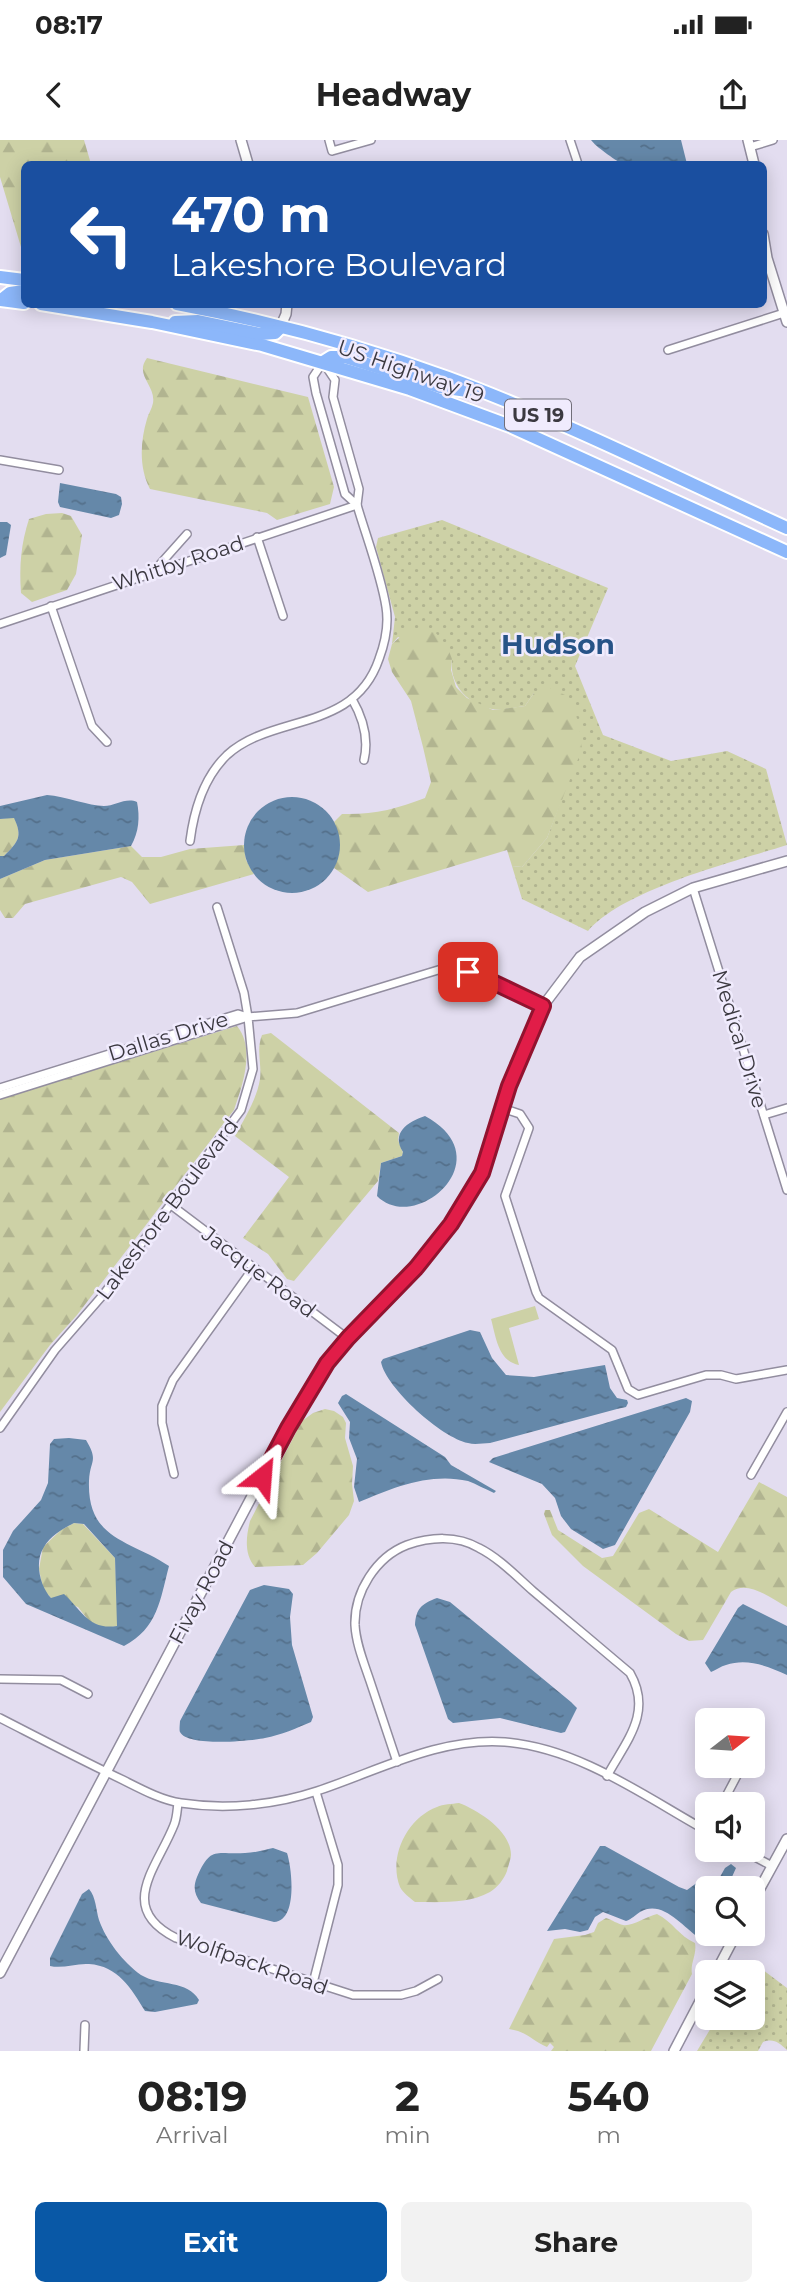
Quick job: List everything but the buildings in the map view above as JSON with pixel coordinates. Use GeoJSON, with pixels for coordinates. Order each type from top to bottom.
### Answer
{"type":"FeatureCollection","features":[{"type":"Feature","properties":{"kind":"highway"},"geometry":{"type":"LineString","coordinates":[[0,277],[21,280]]}},
{"type":"Feature","properties":{"kind":"highway"},"geometry":{"type":"LineString","coordinates":[[0,301],[10,293],[21,291]]}},
{"type":"Feature","properties":{"kind":"highway"},"geometry":{"type":"LineString","coordinates":[[0,301],[21,303]]}},
{"type":"Feature","properties":{"kind":"highway","name":"US Highway 19"},"geometry":{"type":"LineString","coordinates":[[66,308],[152,322],[262,345],[416,391],[510,426],[787,552]]}},
{"type":"Feature","properties":{"kind":"highway","name":"US Highway 19"},"geometry":{"type":"LineString","coordinates":[[194,308],[387,357],[487,393],[787,528]]}},
{"type":"Feature","properties":{"kind":"highway"},"geometry":{"type":"LineString","coordinates":[[152,322],[198,321],[267,334],[279,328]]}},
{"type":"Feature","properties":{"kind":"highway"},"geometry":{"type":"LineString","coordinates":[[323,362],[331,358],[345,357],[440,387],[487,393]]}},
{"type":"Feature","properties":{"kind":"street"},"geometry":{"type":"LineString","coordinates":[[241,140],[247,161]]}},
{"type":"Feature","properties":{"kind":"street"},"geometry":{"type":"LineString","coordinates":[[329,140],[332,151],[371,140]]}},
{"type":"Feature","properties":{"kind":"street"},"geometry":{"type":"LineString","coordinates":[[570,140],[577,161]]}},
{"type":"Feature","properties":{"kind":"street"},"geometry":{"type":"LineString","coordinates":[[753,161],[749,143],[772,140]]}},
{"type":"Feature","properties":{"kind":"street"},"geometry":{"type":"LineString","coordinates":[[668,350],[786,317],[767,258]]}},
{"type":"Feature","properties":{"kind":"street"},"geometry":{"type":"LineString","coordinates":[[279,328],[287,308]]}},
{"type":"Feature","properties":{"kind":"street"},"geometry":{"type":"LineString","coordinates":[[190,841],[194,812],[206,783],[228,755],[254,738],[320,717],[352,699],[375,672],[386,640],[387,608],[357,505],[359,489],[333,397],[335,380],[323,362],[313,377],[316,393],[345,494],[357,505]]}},
{"type":"Feature","properties":{"kind":"street"},"geometry":{"type":"LineString","coordinates":[[0,460],[59,470]]}},
{"type":"Feature","properties":{"kind":"street","name":"Whitby Road"},"geometry":{"type":"LineString","coordinates":[[0,624],[357,505]]}},
{"type":"Feature","properties":{"kind":"street"},"geometry":{"type":"LineString","coordinates":[[153,571],[187,534]]}},
{"type":"Feature","properties":{"kind":"street"},"geometry":{"type":"LineString","coordinates":[[257,537],[283,616]]}},
{"type":"Feature","properties":{"kind":"street"},"geometry":{"type":"LineString","coordinates":[[51,606],[92,726],[107,742]]}},
{"type":"Feature","properties":{"kind":"street"},"geometry":{"type":"LineString","coordinates":[[352,699],[359,710],[367,740],[364,760]]}},
{"type":"Feature","properties":{"kind":"street","name":"Fivay Road"},"geometry":{"type":"LineString","coordinates":[[0,1973],[288,1428],[327,1363],[416,1268],[451,1224],[482,1173],[502,1108],[543,1006],[580,957],[645,912],[693,888],[787,861]]}},
{"type":"Feature","properties":{"kind":"street","name":"Medical Drive"},"geometry":{"type":"LineString","coordinates":[[693,888],[787,1190]]}},
{"type":"Feature","properties":{"kind":"street","name":"Lakeshore Boulevard"},"geometry":{"type":"LineString","coordinates":[[0,1428],[55,1350],[103,1296],[241,1110],[253,1069],[248,1017],[244,993],[217,907]]}},
{"type":"Feature","properties":{"kind":"street"},"geometry":{"type":"LineString","coordinates":[[248,1017],[297,1013],[448,967],[478,975],[543,1006]]}},
{"type":"Feature","properties":{"kind":"street","name":"Dallas Drive"},"geometry":{"type":"LineString","coordinates":[[0,1088],[238,1014],[248,1017]]}},
{"type":"Feature","properties":{"kind":"street","name":"Dallas Drive"},"geometry":{"type":"LineString","coordinates":[[0,1095],[248,1017]]}},
{"type":"Feature","properties":{"kind":"street"},"geometry":{"type":"LineString","coordinates":[[502,1108],[520,1114],[529,1128],[505,1196],[536,1292],[539,1298],[612,1350],[628,1389],[638,1395],[706,1375],[736,1379],[785,1372]]}},
{"type":"Feature","properties":{"kind":"street"},"geometry":{"type":"LineString","coordinates":[[764,1115],[787,1108]]}},
{"type":"Feature","properties":{"kind":"street","name":"Jacque Road"},"geometry":{"type":"LineString","coordinates":[[171,1205],[348,1338]]}},
{"type":"Feature","properties":{"kind":"street"},"geometry":{"type":"LineString","coordinates":[[174,1474],[162,1423],[162,1406],[173,1380],[254,1268]]}},
{"type":"Feature","properties":{"kind":"street"},"geometry":{"type":"LineString","coordinates":[[751,1475],[787,1412]]}},
{"type":"Feature","properties":{"kind":"street"},"geometry":{"type":"LineString","coordinates":[[397,1762],[358,1644],[355,1623],[359,1597],[371,1574],[384,1559],[400,1548],[420,1540],[440,1538],[478,1547],[630,1673],[638,1687],[641,1702],[639,1718],[607,1776]]}},
{"type":"Feature","properties":{"kind":"street"},"geometry":{"type":"LineString","coordinates":[[0,1679],[61,1679],[88,1694]]}},
{"type":"Feature","properties":{"kind":"street"},"geometry":{"type":"LineString","coordinates":[[0,1718],[149,1793],[178,1803],[240,1806],[278,1801],[316,1792],[442,1748],[504,1742],[570,1757],[695,1824]]}},
{"type":"Feature","properties":{"kind":"street"},"geometry":{"type":"LineString","coordinates":[[313,1983],[338,1885],[335,1850],[316,1792]]}},
{"type":"Feature","properties":{"kind":"street","name":"Wolfpack Road"},"geometry":{"type":"LineString","coordinates":[[178,1803],[175,1823],[144,1890],[145,1904],[151,1919],[161,1930],[176,1938],[353,1995],[376,1996],[416,1991],[438,1979]]}},
{"type":"Feature","properties":{"kind":"street"},"geometry":{"type":"LineString","coordinates":[[765,1879],[787,1839]]}},
{"type":"Feature","properties":{"kind":"street"},"geometry":{"type":"LineString","coordinates":[[764,1862],[772,1866]]}},
{"type":"Feature","properties":{"kind":"street"},"geometry":{"type":"LineString","coordinates":[[674,2051],[695,2012]]}},
{"type":"Feature","properties":{"kind":"street"},"geometry":{"type":"LineString","coordinates":[[84,2051],[85,2025]]}},
{"type":"Feature","properties":{"kind":"green space"},"geometry":{"type":"Polygon","coordinates":[[[0,140],[84,140],[90,161],[21,161],[21,247],[0,177],[0,140]]]}},
{"type":"Feature","properties":{"kind":"green space"},"geometry":{"type":"Polygon","coordinates":[[[147,358],[308,397],[334,487],[330,504],[277,520],[267,513],[150,489],[142,455],[145,428],[153,403],[143,370],[147,358]]]}},
{"type":"Feature","properties":{"kind":"green space"},"geometry":{"type":"Polygon","coordinates":[[[62,513],[71,516],[82,535],[76,574],[67,590],[32,602],[21,593],[20,583],[22,546],[29,519],[62,513]]]}},
{"type":"Feature","properties":{"kind":"green space"},"geometry":{"type":"Polygon","coordinates":[[[442,520],[608,588],[575,666],[603,735],[671,761],[727,751],[766,769],[787,845],[653,890],[627,902],[588,931],[522,899],[512,866],[522,867],[547,838],[562,798],[534,693],[525,706],[500,710],[483,706],[461,692],[453,677],[452,659],[398,637],[392,644],[395,617],[376,547],[378,538],[442,520]]]}},
{"type":"Feature","properties":{"kind":"green space"},"geometry":{"type":"Polygon","coordinates":[[[409,629],[435,632],[447,646],[452,659],[451,670],[456,687],[467,698],[493,710],[525,706],[534,693],[548,687],[565,695],[578,720],[582,749],[547,838],[522,867],[512,866],[507,850],[368,892],[334,868],[338,845],[334,822],[342,814],[384,810],[425,798],[431,782],[411,701],[392,672],[388,659],[392,644],[409,629]]]}},
{"type":"Feature","properties":{"kind":"green space"},"geometry":{"type":"Polygon","coordinates":[[[14,817],[18,839],[4,856],[0,856],[0,819],[14,817]]]}},
{"type":"Feature","properties":{"kind":"green space"},"geometry":{"type":"Polygon","coordinates":[[[244,845],[246,860],[254,874],[150,904],[132,882],[121,877],[25,904],[13,918],[5,918],[0,910],[0,879],[45,860],[131,846],[142,857],[161,857],[190,849],[244,845]]]}},
{"type":"Feature","properties":{"kind":"green space"},"geometry":{"type":"Polygon","coordinates":[[[237,1026],[243,1035],[247,1056],[234,1110],[0,1412],[0,1099],[237,1026]]]}},
{"type":"Feature","properties":{"kind":"green space"},"geometry":{"type":"Polygon","coordinates":[[[271,1033],[399,1133],[398,1140],[403,1153],[402,1156],[381,1163],[378,1181],[294,1281],[287,1279],[268,1254],[243,1238],[289,1177],[235,1136],[256,1094],[262,1035],[271,1033]]]}},
{"type":"Feature","properties":{"kind":"green space"},"geometry":{"type":"Polygon","coordinates":[[[535,1306],[539,1319],[509,1328],[519,1365],[512,1363],[502,1353],[491,1319],[535,1306]]]}},
{"type":"Feature","properties":{"kind":"green space"},"geometry":{"type":"Polygon","coordinates":[[[325,1409],[343,1417],[346,1423],[345,1438],[353,1466],[354,1501],[349,1515],[317,1553],[303,1565],[255,1567],[249,1557],[247,1545],[250,1521],[302,1421],[325,1409]]]}},
{"type":"Feature","properties":{"kind":"green space"},"geometry":{"type":"Polygon","coordinates":[[[759,1482],[787,1497],[787,1607],[752,1589],[738,1589],[731,1592],[703,1640],[689,1641],[676,1634],[583,1566],[552,1535],[544,1514],[545,1510],[550,1510],[558,1530],[602,1558],[613,1556],[639,1513],[649,1509],[718,1552],[759,1482]]]}},
{"type":"Feature","properties":{"kind":"green space"},"geometry":{"type":"Polygon","coordinates":[[[74,1523],[83,1524],[115,1558],[118,1626],[104,1628],[89,1621],[78,1607],[51,1598],[43,1589],[39,1569],[43,1547],[61,1530],[74,1523]]]}},
{"type":"Feature","properties":{"kind":"green space"},"geometry":{"type":"Polygon","coordinates":[[[459,1803],[484,1816],[506,1838],[511,1855],[506,1874],[493,1890],[473,1899],[415,1902],[401,1889],[397,1875],[396,1863],[403,1840],[409,1829],[426,1812],[442,1805],[459,1803]]]}},
{"type":"Feature","properties":{"kind":"green space"},"geometry":{"type":"Polygon","coordinates":[[[657,1914],[695,1943],[692,1974],[651,2051],[551,2051],[554,2047],[550,2043],[547,2047],[525,2034],[509,2029],[554,1939],[594,1932],[598,1923],[606,1918],[626,1925],[657,1914]]]}},
{"type":"Feature","properties":{"kind":"green space"},"geometry":{"type":"Polygon","coordinates":[[[765,1972],[787,1988],[787,2050],[779,2043],[770,2041],[763,2042],[758,2051],[697,2051],[710,2030],[765,2030],[765,1972]]]}},
{"type":"Feature","properties":{"kind":"water"},"geometry":{"type":"Polygon","coordinates":[[[591,140],[681,140],[686,161],[618,161],[591,140]]]}},
{"type":"Feature","properties":{"kind":"water"},"geometry":{"type":"Polygon","coordinates":[[[60,483],[116,494],[121,497],[122,504],[119,515],[111,518],[60,507],[60,483]]]}},
{"type":"Feature","properties":{"kind":"water"},"geometry":{"type":"Polygon","coordinates":[[[0,522],[11,525],[6,555],[0,558],[0,522]]]}},
{"type":"Feature","properties":{"kind":"water"},"geometry":{"type":"Polygon","coordinates":[[[47,795],[98,806],[137,802],[138,824],[131,846],[45,860],[0,879],[0,856],[4,856],[13,847],[18,839],[18,830],[14,818],[0,819],[0,806],[47,795]]]}},
{"type":"Feature","properties":{"kind":"water"},"geometry":{"type":"Polygon","coordinates":[[[292,797],[310,801],[326,811],[336,827],[340,845],[336,863],[326,879],[310,889],[292,893],[274,889],[258,879],[248,863],[244,845],[248,827],[258,811],[274,801],[292,797]]]}},
{"type":"Feature","properties":{"kind":"water"},"geometry":{"type":"Polygon","coordinates":[[[425,1116],[447,1133],[456,1152],[455,1170],[445,1187],[430,1199],[412,1206],[393,1206],[377,1196],[381,1163],[402,1156],[400,1134],[412,1121],[425,1116]]]}},
{"type":"Feature","properties":{"kind":"water"},"geometry":{"type":"Polygon","coordinates":[[[470,1330],[480,1332],[492,1358],[506,1375],[534,1377],[605,1365],[610,1388],[617,1398],[627,1400],[628,1403],[626,1407],[490,1443],[471,1444],[457,1439],[430,1422],[404,1398],[385,1373],[381,1362],[383,1359],[470,1330]]]}},
{"type":"Feature","properties":{"kind":"water"},"geometry":{"type":"Polygon","coordinates":[[[346,1394],[445,1457],[451,1465],[496,1491],[494,1493],[468,1481],[426,1480],[359,1502],[354,1487],[357,1459],[349,1438],[350,1422],[338,1403],[346,1394]]]}},
{"type":"Feature","properties":{"kind":"water"},"geometry":{"type":"Polygon","coordinates":[[[686,1398],[692,1401],[690,1412],[615,1545],[603,1549],[571,1529],[561,1516],[555,1498],[542,1484],[489,1462],[493,1458],[686,1398]]]}},
{"type":"Feature","properties":{"kind":"water"},"geometry":{"type":"Polygon","coordinates":[[[54,1439],[86,1440],[93,1457],[89,1481],[90,1501],[95,1516],[114,1536],[169,1566],[160,1602],[151,1622],[124,1646],[26,1604],[3,1577],[3,1550],[13,1531],[41,1500],[48,1483],[50,1444],[54,1439]],[[74,1523],[47,1543],[39,1560],[41,1581],[51,1598],[64,1594],[93,1622],[107,1627],[117,1626],[115,1558],[84,1524],[74,1523]]]}},
{"type":"Feature","properties":{"kind":"water"},"geometry":{"type":"Polygon","coordinates":[[[264,1585],[289,1589],[293,1594],[290,1617],[292,1645],[313,1717],[311,1722],[258,1739],[206,1741],[185,1737],[180,1732],[180,1721],[250,1590],[264,1585]]]}},
{"type":"Feature","properties":{"kind":"water"},"geometry":{"type":"Polygon","coordinates":[[[437,1598],[450,1602],[577,1708],[565,1732],[500,1718],[453,1723],[448,1719],[415,1625],[420,1608],[437,1598]]]}},
{"type":"Feature","properties":{"kind":"water"},"geometry":{"type":"Polygon","coordinates":[[[743,1604],[787,1626],[787,1675],[765,1666],[742,1662],[711,1672],[705,1663],[743,1604]]]}},
{"type":"Feature","properties":{"kind":"water"},"geometry":{"type":"Polygon","coordinates":[[[600,1846],[605,1846],[679,1887],[687,1890],[695,1884],[695,1935],[664,1911],[656,1909],[640,1912],[626,1921],[603,1912],[595,1917],[588,1930],[547,1931],[600,1846]]]}},
{"type":"Feature","properties":{"kind":"water"},"geometry":{"type":"Polygon","coordinates":[[[273,1848],[287,1853],[290,1870],[290,1904],[282,1919],[274,1922],[201,1903],[195,1884],[206,1860],[211,1856],[221,1853],[252,1853],[273,1848]]]}},
{"type":"Feature","properties":{"kind":"water"},"geometry":{"type":"Polygon","coordinates":[[[731,1864],[736,1868],[732,1876],[720,1876],[731,1864]]]}},
{"type":"Feature","properties":{"kind":"water"},"geometry":{"type":"Polygon","coordinates":[[[89,1889],[102,1928],[134,1970],[148,1978],[188,1989],[199,2000],[197,2004],[155,2012],[145,2011],[123,1980],[108,1969],[89,1964],[50,1966],[50,1958],[82,1894],[89,1889]]]}},
{"type":"Feature","properties":{"kind":"district","name":"Hudson"},"geometry":{"type":"Point","coordinates":[558,644]}},
{"type":"Feature","properties":{"kind":"route"},"geometry":{"type":"LineString","coordinates":[[262,1477],[327,1363],[420,1263],[451,1224],[482,1173],[509,1086],[543,1006],[468,972]]}}]}
